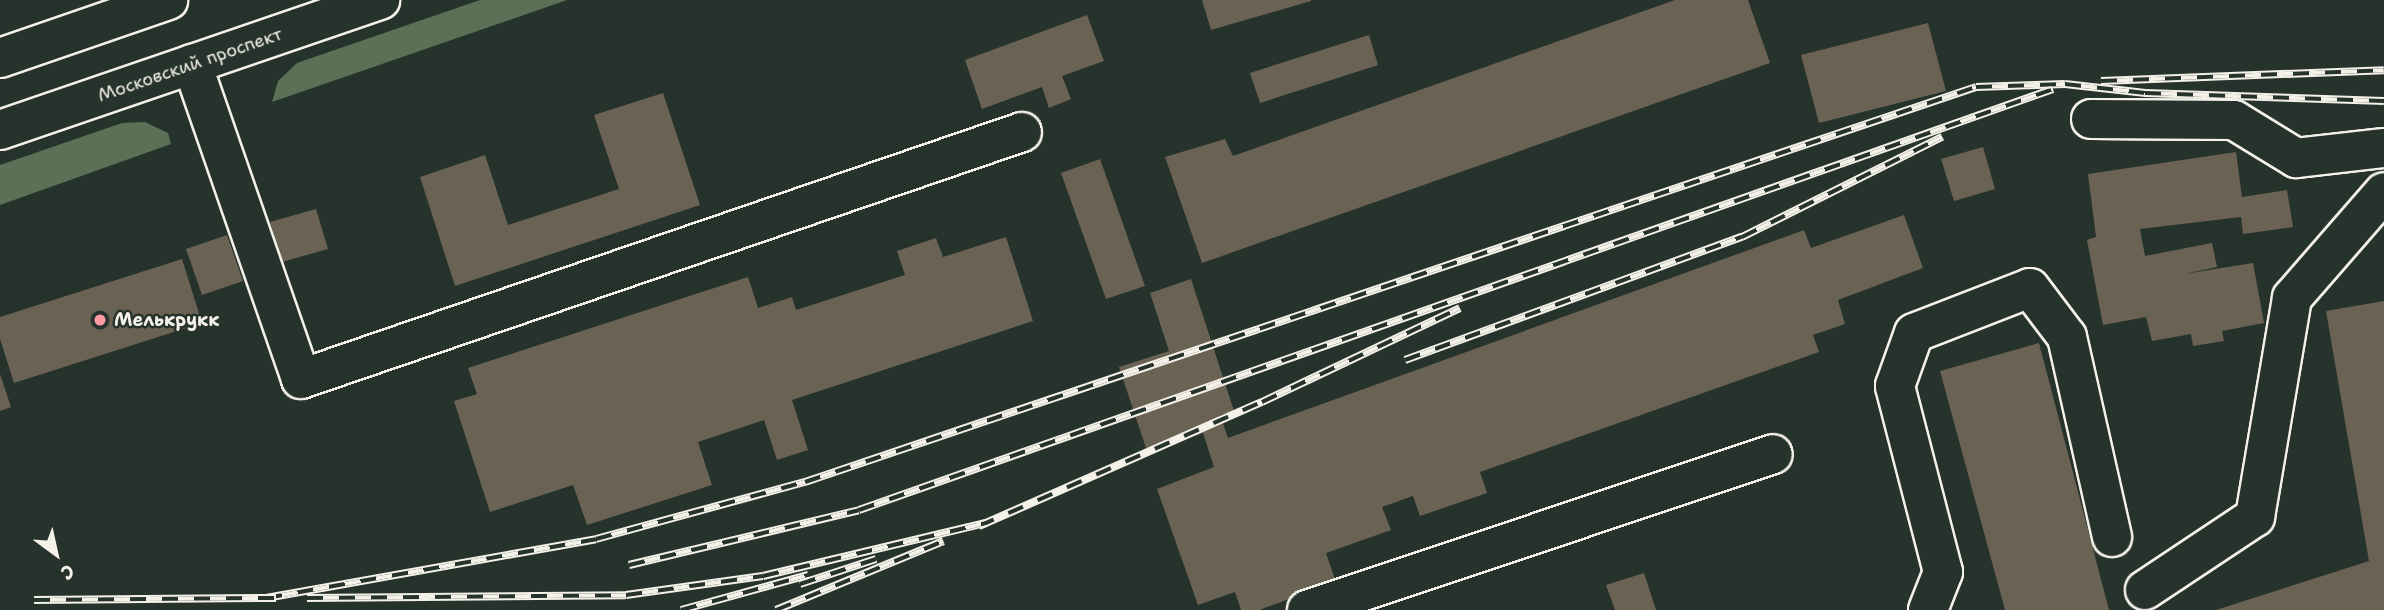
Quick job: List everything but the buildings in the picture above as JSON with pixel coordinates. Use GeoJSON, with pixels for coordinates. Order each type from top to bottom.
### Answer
{"type":"FeatureCollection","features":[{"type":"Feature","properties":{"kind":"main road"},"geometry":{"type":"LineString","coordinates":[[0,58],[167,0]]}},
{"type":"Feature","properties":{"kind":"main road","name":"Московский проспект"},"geometry":{"type":"LineString","coordinates":[[0,130],[380,0]]}},
{"type":"Feature","properties":{"kind":"main road"},"geometry":{"type":"LineString","coordinates":[[192,64],[301,379],[1022,132]]}},
{"type":"Feature","properties":{"kind":"main road"},"geometry":{"type":"LineString","coordinates":[[2091,119],[2234,120],[2296,158],[2384,148]]}},
{"type":"Feature","properties":{"kind":"main road"},"geometry":{"type":"LineString","coordinates":[[2144,590],[2255,517],[2292,298],[2384,192]]}},
{"type":"Feature","properties":{"kind":"main road"},"geometry":{"type":"LineString","coordinates":[[1928,610],[1943,572],[1895,386],[1914,332],[2030,288],[2067,337],[2112,537]]}},
{"type":"Feature","properties":{"kind":"main road"},"geometry":{"type":"LineString","coordinates":[[1307,610],[1773,454]]}},
{"type":"Feature","properties":{"kind":"green space"},"geometry":{"type":"Polygon","coordinates":[[[480,0],[567,0],[272,102],[278,81],[297,63],[480,0]]]}},
{"type":"Feature","properties":{"kind":"green space"},"geometry":{"type":"Polygon","coordinates":[[[145,122],[168,133],[171,144],[0,205],[0,165],[122,123],[145,122]]]}},
{"type":"Feature","properties":{"kind":"railway"},"geometry":{"type":"LineString","coordinates":[[2101,81],[2384,70]]}},
{"type":"Feature","properties":{"kind":"railway"},"geometry":{"type":"LineString","coordinates":[[266,598],[596,539],[805,482],[1976,87],[2065,84],[2145,93],[2384,101]]}},
{"type":"Feature","properties":{"kind":"railway"},"geometry":{"type":"LineString","coordinates":[[629,565],[859,510],[2053,89]]}},
{"type":"Feature","properties":{"kind":"railway"},"geometry":{"type":"LineString","coordinates":[[1405,360],[1742,237],[1942,137]]}},
{"type":"Feature","properties":{"kind":"railway"},"geometry":{"type":"LineString","coordinates":[[979,526],[1262,402],[1460,308]]}},
{"type":"Feature","properties":{"kind":"railway"},"geometry":{"type":"LineString","coordinates":[[307,598],[626,595],[763,576],[986,523]]}},
{"type":"Feature","properties":{"kind":"railway"},"geometry":{"type":"LineString","coordinates":[[776,610],[943,541]]}},
{"type":"Feature","properties":{"kind":"railway"},"geometry":{"type":"LineString","coordinates":[[800,584],[876,559]]}},
{"type":"Feature","properties":{"kind":"railway"},"geometry":{"type":"LineString","coordinates":[[681,610],[808,575]]}},
{"type":"Feature","properties":{"kind":"railway"},"geometry":{"type":"LineString","coordinates":[[34,600],[276,598]]}},
{"type":"Feature","properties":{"kind":"place","name":"Мелькрукк"},"geometry":{"type":"Point","coordinates":[100,320]}}]}
